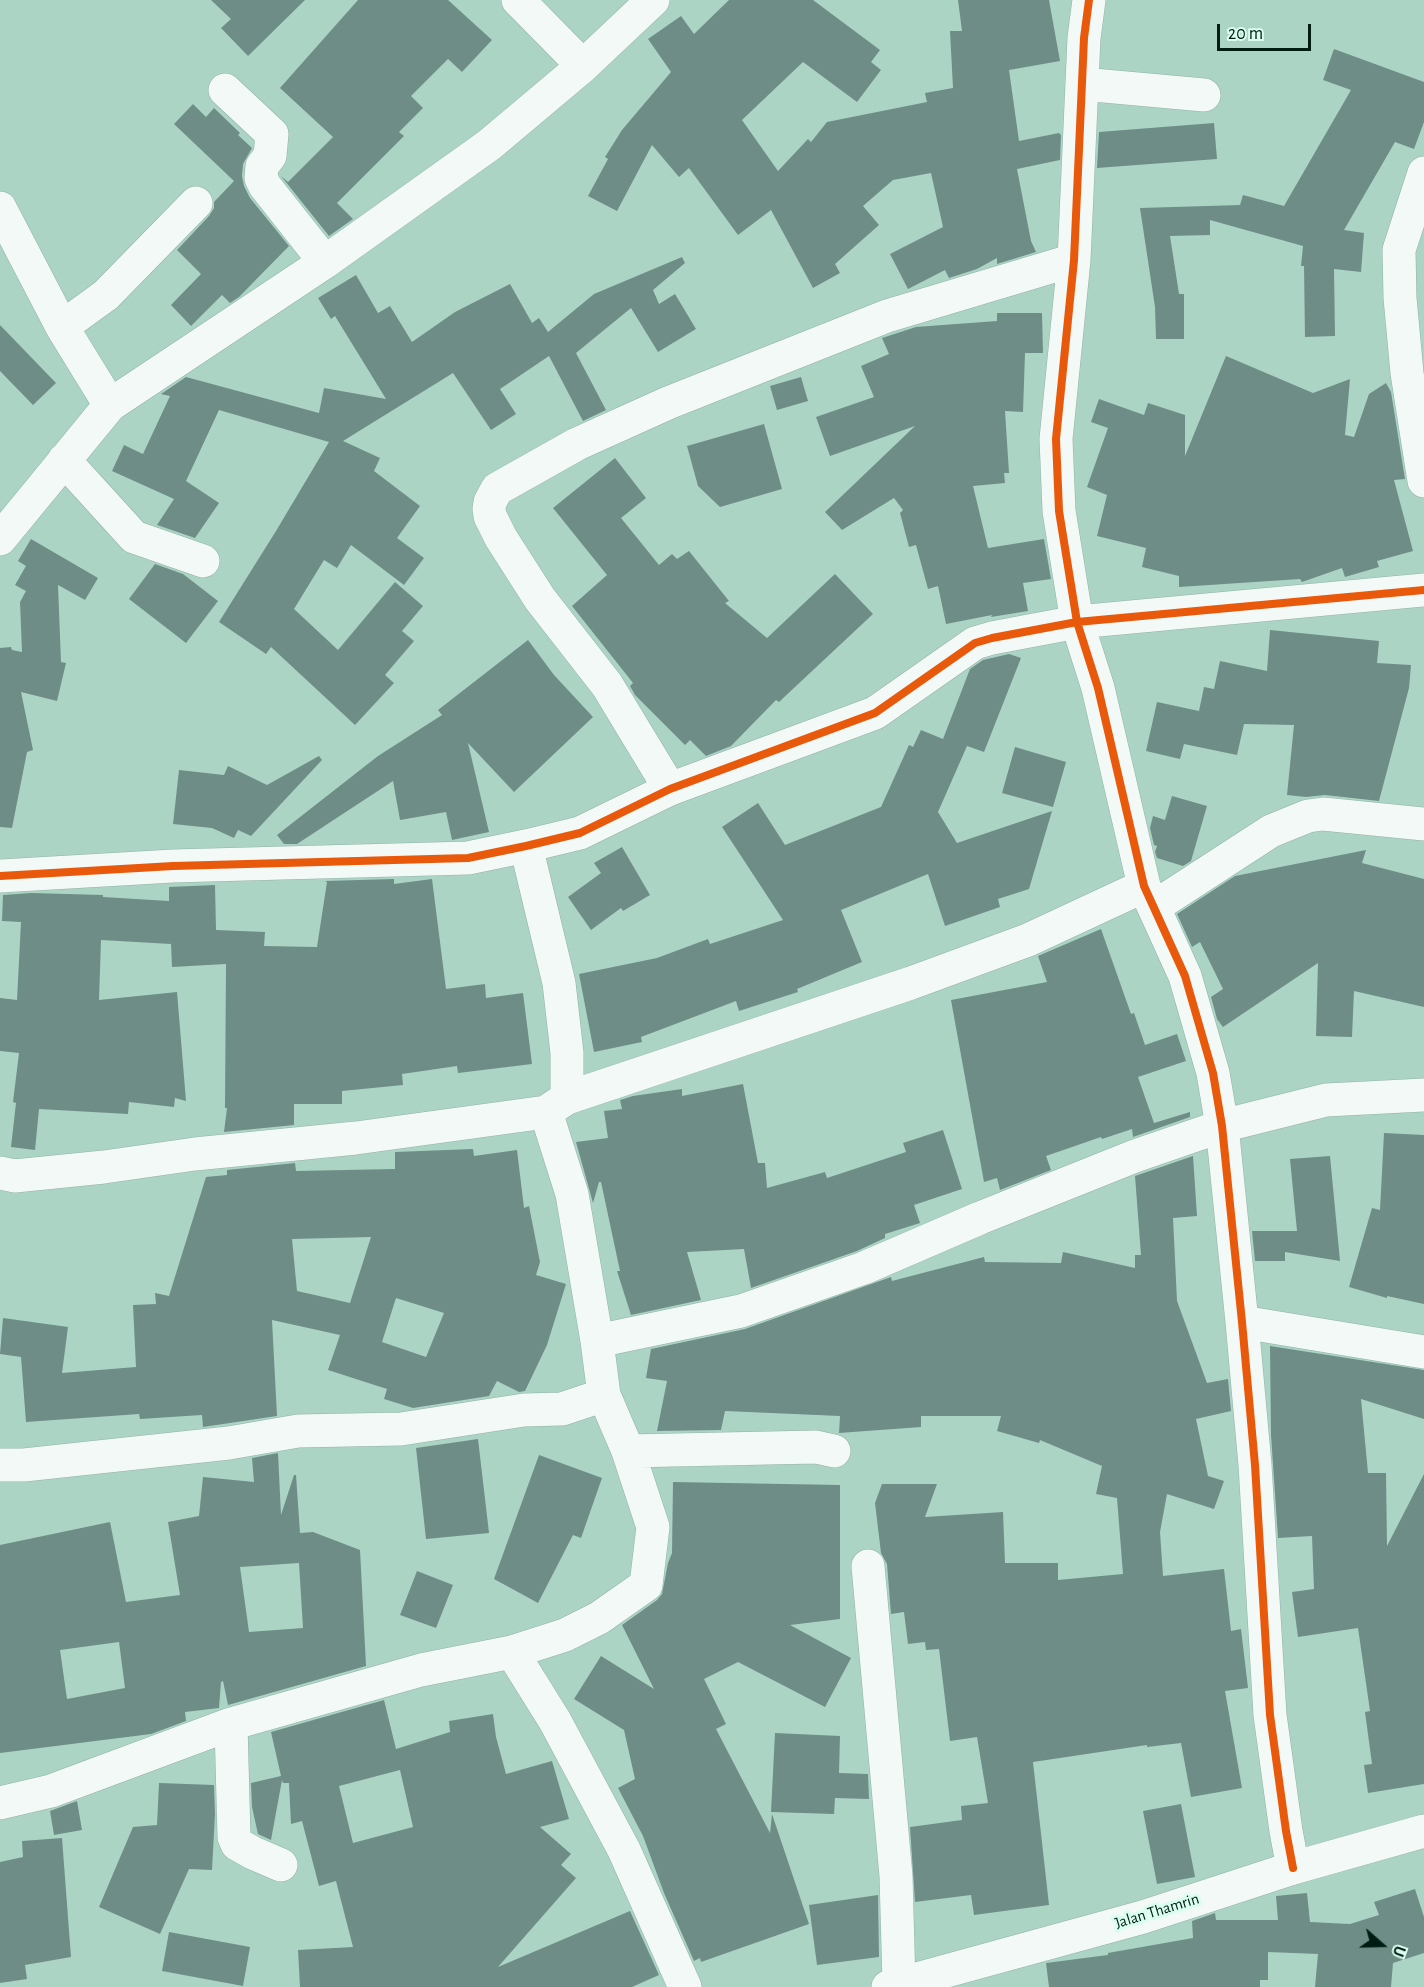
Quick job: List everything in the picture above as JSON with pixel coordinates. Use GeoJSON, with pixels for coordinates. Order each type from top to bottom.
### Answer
{"type":"FeatureCollection","features":[{"type":"Feature","properties":{"kind":"street"},"geometry":{"type":"LineString","coordinates":[[518,0],[584,66]]}},
{"type":"Feature","properties":{"kind":"street"},"geometry":{"type":"LineString","coordinates":[[0,539],[110,405],[325,262],[489,145],[584,66],[653,0]]}},
{"type":"Feature","properties":{"kind":"street"},"geometry":{"type":"LineString","coordinates":[[1089,0],[1084,38],[1074,260],[1056,439],[1059,511],[1077,622],[1098,688],[1149,897],[1185,976],[1213,1072],[1222,1126],[1255,1465],[1270,1715],[1293,1868]]}},
{"type":"Feature","properties":{"kind":"street"},"geometry":{"type":"LineString","coordinates":[[1082,84],[1204,95]]}},
{"type":"Feature","properties":{"kind":"street"},"geometry":{"type":"LineString","coordinates":[[225,90],[272,134],[270,156],[262,166],[261,178],[276,201],[325,262]]}},
{"type":"Feature","properties":{"kind":"street"},"geometry":{"type":"LineString","coordinates":[[1424,173],[1399,250],[1400,298],[1407,373],[1424,481]]}},
{"type":"Feature","properties":{"kind":"street"},"geometry":{"type":"LineString","coordinates":[[62,327],[106,295],[196,203]]}},
{"type":"Feature","properties":{"kind":"street"},"geometry":{"type":"LineString","coordinates":[[0,208],[62,327],[110,405]]}},
{"type":"Feature","properties":{"kind":"street"},"geometry":{"type":"LineString","coordinates":[[670,789],[607,685],[540,599],[501,538],[489,509],[497,489],[578,444],[668,403],[887,316],[1074,260]]}},
{"type":"Feature","properties":{"kind":"street"},"geometry":{"type":"LineString","coordinates":[[64,460],[134,537],[203,561]]}},
{"type":"Feature","properties":{"kind":"street"},"geometry":{"type":"LineString","coordinates":[[0,876],[174,866],[468,858],[580,833],[670,789],[875,713],[975,643],[992,638],[1077,622],[1424,590]]}},
{"type":"Feature","properties":{"kind":"street"},"geometry":{"type":"LineString","coordinates":[[0,1173],[15,1176],[104,1167],[195,1154],[356,1138],[556,1105],[911,983],[1149,897],[1271,831],[1308,816],[1323,814],[1424,824]]}},
{"type":"Feature","properties":{"kind":"street"},"geometry":{"type":"LineString","coordinates":[[0,1803],[51,1791],[231,1724],[421,1670],[512,1652],[565,1635],[599,1618],[646,1585],[653,1527],[628,1451],[604,1395],[597,1341],[556,1105],[567,1053],[559,983],[526,846]]}},
{"type":"Feature","properties":{"kind":"street"},"geometry":{"type":"LineString","coordinates":[[597,1341],[741,1311],[864,1268],[980,1218],[1135,1156],[1222,1126],[1326,1100],[1424,1095]]}},
{"type":"Feature","properties":{"kind":"street"},"geometry":{"type":"LineString","coordinates":[[1242,1322],[1424,1352]]}},
{"type":"Feature","properties":{"kind":"street"},"geometry":{"type":"LineString","coordinates":[[0,1465],[24,1465],[207,1445],[298,1431],[401,1429],[524,1410],[562,1409],[604,1395]]}},
{"type":"Feature","properties":{"kind":"street"},"geometry":{"type":"LineString","coordinates":[[628,1451],[816,1447],[834,1451]]}},
{"type":"Feature","properties":{"kind":"street"},"geometry":{"type":"LineString","coordinates":[[868,1566],[896,1876],[896,1986]]}},
{"type":"Feature","properties":{"kind":"street"},"geometry":{"type":"LineString","coordinates":[[512,1652],[555,1721],[624,1850],[685,1987]]}},
{"type":"Feature","properties":{"kind":"street"},"geometry":{"type":"LineString","coordinates":[[231,1724],[234,1837],[237,1844],[281,1865]]}},
{"type":"Feature","properties":{"kind":"street","name":"Jalan Thamrin"},"geometry":{"type":"LineString","coordinates":[[896,1986],[1143,1917],[1293,1868],[1424,1831]]}},
{"type":"Feature","properties":{"kind":"building"},"geometry":{"type":"Polygon","coordinates":[[[211,0],[305,0],[248,56],[221,28],[231,19],[211,0]]]}},
{"type":"Feature","properties":{"kind":"building"},"geometry":{"type":"Polygon","coordinates":[[[358,0],[448,0],[492,40],[462,72],[448,59],[411,96],[423,108],[399,132],[404,136],[337,203],[353,219],[329,236],[281,176],[288,182],[333,137],[280,88],[358,0]]]}},
{"type":"Feature","properties":{"kind":"building"},"geometry":{"type":"Polygon","coordinates":[[[729,0],[813,0],[880,50],[871,62],[881,70],[857,102],[803,62],[742,120],[778,171],[808,139],[811,142],[827,122],[927,102],[925,93],[953,88],[950,31],[962,31],[958,0],[1049,0],[1060,61],[1009,70],[1019,141],[1059,133],[1061,135],[1060,160],[1017,169],[1031,241],[1036,252],[997,264],[997,258],[977,269],[949,278],[945,270],[908,289],[890,254],[943,227],[931,173],[893,180],[863,206],[879,225],[835,264],[840,273],[813,288],[771,210],[738,235],[689,168],[679,177],[652,145],[617,211],[588,196],[608,159],[605,157],[622,130],[671,72],[648,39],[681,16],[694,34],[729,0]]]}},
{"type":"Feature","properties":{"kind":"building"},"geometry":{"type":"Polygon","coordinates":[[[1334,49],[1424,82],[1424,122],[1414,149],[1395,142],[1344,230],[1364,233],[1361,272],[1334,269],[1335,336],[1305,337],[1304,266],[1301,266],[1303,246],[1210,220],[1210,235],[1170,236],[1179,294],[1184,294],[1184,339],[1156,339],[1155,307],[1140,208],[1240,205],[1243,195],[1284,206],[1351,90],[1323,80],[1334,49]]]}},
{"type":"Feature","properties":{"kind":"building"},"geometry":{"type":"Polygon","coordinates":[[[193,104],[206,117],[214,108],[252,148],[243,164],[244,186],[250,198],[289,246],[239,297],[230,303],[222,295],[191,326],[171,305],[201,274],[177,250],[209,216],[214,208],[214,202],[234,181],[174,124],[193,104]]]}},
{"type":"Feature","properties":{"kind":"building"},"geometry":{"type":"Polygon","coordinates":[[[1214,123],[1217,159],[1097,168],[1099,132],[1214,123]]]}},
{"type":"Feature","properties":{"kind":"building"},"geometry":{"type":"Polygon","coordinates":[[[682,257],[685,263],[653,290],[659,304],[675,294],[696,329],[658,352],[631,308],[576,353],[606,410],[583,421],[549,356],[500,389],[516,414],[491,430],[453,373],[343,441],[380,458],[374,471],[420,506],[397,538],[424,558],[404,585],[351,545],[337,568],[324,560],[294,609],[338,650],[395,582],[423,606],[402,631],[414,641],[385,675],[394,683],[355,725],[271,647],[266,654],[219,622],[329,442],[219,410],[186,481],[219,503],[195,538],[157,525],[174,499],[112,471],[124,445],[143,454],[170,396],[161,394],[186,377],[319,413],[324,388],[386,399],[335,316],[331,319],[318,298],[356,275],[378,313],[390,306],[412,342],[455,312],[510,284],[532,323],[539,318],[548,332],[594,294],[682,257]]]}},
{"type":"Feature","properties":{"kind":"building"},"geometry":{"type":"Polygon","coordinates":[[[997,313],[1042,313],[1043,353],[1025,353],[1023,412],[1005,411],[1009,473],[1004,473],[1005,483],[973,486],[988,548],[1044,539],[1051,579],[1023,583],[1028,611],[946,624],[938,586],[928,589],[916,545],[909,547],[900,513],[903,510],[894,498],[842,530],[825,512],[915,426],[830,456],[816,417],[874,397],[861,366],[889,354],[882,338],[916,327],[997,321],[997,313]]]}},
{"type":"Feature","properties":{"kind":"building"},"geometry":{"type":"Polygon","coordinates":[[[0,325],[56,383],[33,405],[0,371],[0,325]]]}},
{"type":"Feature","properties":{"kind":"building"},"geometry":{"type":"Polygon","coordinates":[[[1226,356],[1313,393],[1350,379],[1345,435],[1354,437],[1369,394],[1386,383],[1391,392],[1405,479],[1394,480],[1413,551],[1377,561],[1379,567],[1345,577],[1342,568],[1302,582],[1300,579],[1179,587],[1179,576],[1142,567],[1146,548],[1097,536],[1107,495],[1087,487],[1108,428],[1091,422],[1099,399],[1144,415],[1148,403],[1185,415],[1185,456],[1226,356]]]}},
{"type":"Feature","properties":{"kind":"building"},"geometry":{"type":"Polygon","coordinates":[[[801,377],[808,401],[777,410],[770,386],[801,377]]]}},
{"type":"Feature","properties":{"kind":"building"},"geometry":{"type":"Polygon","coordinates":[[[764,424],[782,489],[720,507],[698,486],[687,446],[764,424]]]}},
{"type":"Feature","properties":{"kind":"building"},"geometry":{"type":"Polygon","coordinates":[[[615,458],[646,498],[621,518],[659,565],[672,554],[677,559],[689,551],[729,601],[725,603],[767,638],[835,574],[873,614],[779,702],[776,700],[731,746],[706,756],[690,740],[685,745],[635,695],[630,686],[633,683],[572,606],[607,575],[553,508],[615,458]]]}},
{"type":"Feature","properties":{"kind":"building"},"geometry":{"type":"Polygon","coordinates":[[[31,539],[98,578],[85,600],[58,585],[61,662],[66,663],[57,701],[21,692],[33,750],[27,752],[12,828],[0,827],[0,648],[11,647],[12,650],[22,652],[20,602],[26,591],[15,585],[26,566],[18,561],[31,539]]]}},
{"type":"Feature","properties":{"kind":"building"},"geometry":{"type":"Polygon","coordinates":[[[155,564],[183,574],[218,601],[186,643],[129,599],[155,564]]]}},
{"type":"Feature","properties":{"kind":"building"},"geometry":{"type":"Polygon","coordinates":[[[1270,630],[1379,641],[1377,663],[1411,665],[1409,688],[1379,801],[1325,795],[1306,797],[1287,795],[1294,725],[1244,724],[1237,755],[1184,744],[1180,759],[1146,751],[1157,702],[1199,711],[1204,687],[1214,689],[1220,661],[1267,671],[1270,630]]]}},
{"type":"Feature","properties":{"kind":"building"},"geometry":{"type":"Polygon","coordinates":[[[528,640],[554,675],[593,717],[514,792],[468,743],[489,832],[452,840],[446,812],[400,820],[393,781],[297,844],[284,844],[277,835],[378,756],[442,715],[438,710],[528,640]]]}},
{"type":"Feature","properties":{"kind":"building"},"geometry":{"type":"Polygon","coordinates":[[[1009,654],[1021,658],[984,752],[967,746],[938,812],[957,843],[1052,811],[1029,889],[998,899],[1000,907],[945,926],[928,874],[841,910],[862,962],[797,989],[798,992],[739,1011],[736,1001],[641,1037],[642,1042],[594,1052],[579,974],[657,958],[708,939],[710,944],[783,920],[722,827],[758,803],[785,845],[881,807],[909,745],[913,747],[921,730],[943,739],[970,669],[983,660],[1009,654]]]}},
{"type":"Feature","properties":{"kind":"building"},"geometry":{"type":"Polygon","coordinates":[[[1015,747],[1066,762],[1053,807],[1002,793],[1015,747]]]}},
{"type":"Feature","properties":{"kind":"building"},"geometry":{"type":"Polygon","coordinates":[[[319,756],[322,760],[251,836],[238,830],[234,838],[212,828],[173,824],[179,770],[224,775],[228,766],[267,785],[319,756]]]}},
{"type":"Feature","properties":{"kind":"building"},"geometry":{"type":"Polygon","coordinates":[[[1172,796],[1207,806],[1191,861],[1183,866],[1157,858],[1155,852],[1157,846],[1154,845],[1150,828],[1153,816],[1165,820],[1172,796]]]}},
{"type":"Feature","properties":{"kind":"building"},"geometry":{"type":"Polygon","coordinates":[[[622,847],[650,895],[623,911],[621,908],[591,930],[568,897],[601,873],[594,863],[622,847]]]}},
{"type":"Feature","properties":{"kind":"building"},"geometry":{"type":"Polygon","coordinates":[[[1366,850],[1362,863],[1424,879],[1424,1007],[1354,991],[1352,1037],[1316,1036],[1318,963],[1223,1027],[1217,1019],[1211,997],[1223,989],[1200,942],[1192,947],[1177,914],[1235,876],[1366,850]]]}},
{"type":"Feature","properties":{"kind":"building"},"geometry":{"type":"Polygon","coordinates":[[[394,879],[394,884],[432,879],[446,989],[485,984],[486,998],[523,993],[532,1064],[458,1073],[457,1066],[402,1074],[403,1085],[342,1091],[342,1104],[294,1104],[294,1125],[224,1132],[227,1108],[225,1108],[226,964],[172,967],[171,944],[101,940],[99,1000],[177,992],[186,1101],[175,1098],[174,1107],[129,1102],[128,1114],[39,1109],[35,1150],[11,1147],[16,1103],[13,1102],[19,1053],[0,1051],[0,998],[17,1000],[21,922],[2,921],[3,895],[31,893],[103,895],[103,897],[169,901],[169,887],[215,885],[216,930],[265,932],[264,946],[317,947],[327,882],[325,881],[394,879]]]}},
{"type":"Feature","properties":{"kind":"building"},"geometry":{"type":"Polygon","coordinates":[[[1101,929],[1131,1014],[1134,1013],[1145,1045],[1177,1034],[1186,1061],[1138,1077],[1154,1123],[1190,1112],[1190,1117],[1133,1137],[1132,1129],[1046,1156],[1051,1170],[1000,1190],[997,1178],[984,1182],[951,1000],[1047,982],[1038,956],[1101,929]]]}},
{"type":"Feature","properties":{"kind":"building"},"geometry":{"type":"Polygon","coordinates":[[[743,1084],[758,1163],[765,1163],[767,1188],[825,1172],[827,1178],[906,1152],[903,1143],[943,1130],[962,1189],[914,1205],[920,1223],[885,1234],[885,1238],[857,1251],[751,1288],[744,1249],[687,1252],[701,1300],[631,1315],[617,1271],[620,1271],[601,1182],[599,1182],[593,1203],[576,1142],[608,1138],[604,1111],[622,1109],[620,1100],[682,1089],[682,1096],[743,1084]]]}},
{"type":"Feature","properties":{"kind":"building"},"geometry":{"type":"Polygon","coordinates":[[[1384,1133],[1424,1135],[1424,1304],[1387,1296],[1387,1298],[1349,1287],[1372,1208],[1380,1210],[1384,1133]]]}},
{"type":"Feature","properties":{"kind":"building"},"geometry":{"type":"Polygon","coordinates":[[[473,1149],[474,1156],[517,1150],[524,1208],[529,1206],[540,1262],[536,1275],[566,1284],[547,1345],[525,1391],[519,1392],[497,1381],[489,1396],[413,1408],[384,1399],[387,1389],[328,1370],[340,1335],[272,1320],[277,1416],[203,1427],[202,1415],[140,1419],[139,1414],[26,1422],[21,1357],[0,1354],[3,1318],[68,1327],[62,1373],[136,1367],[133,1305],[156,1304],[155,1293],[169,1296],[206,1177],[227,1175],[227,1170],[295,1163],[296,1171],[395,1169],[395,1152],[473,1149]],[[371,1237],[292,1239],[297,1291],[350,1303],[371,1237]],[[396,1298],[382,1342],[426,1357],[444,1313],[396,1298]]]}},
{"type":"Feature","properties":{"kind":"building"},"geometry":{"type":"Polygon","coordinates":[[[1193,1156],[1197,1216],[1173,1218],[1177,1301],[1207,1383],[1228,1379],[1231,1411],[1196,1419],[1208,1476],[1224,1481],[1214,1509],[1167,1494],[1160,1532],[1163,1576],[1224,1569],[1231,1631],[1241,1629],[1248,1688],[1225,1691],[1242,1788],[1191,1797],[1181,1743],[1147,1747],[1147,1745],[1033,1762],[1049,1905],[974,1915],[971,1895],[915,1902],[910,1827],[962,1820],[961,1806],[988,1803],[977,1737],[950,1741],[939,1649],[926,1650],[925,1642],[908,1644],[904,1612],[891,1614],[887,1564],[881,1553],[875,1503],[882,1484],[937,1484],[925,1517],[1003,1512],[1005,1563],[1058,1563],[1058,1580],[1123,1574],[1117,1498],[1096,1494],[1102,1466],[1040,1440],[1039,1443],[997,1431],[1001,1416],[921,1416],[921,1427],[839,1433],[840,1416],[725,1411],[721,1430],[657,1431],[667,1381],[646,1378],[651,1349],[745,1329],[891,1277],[892,1281],[984,1257],[985,1262],[1061,1263],[1063,1252],[1135,1268],[1135,1255],[1141,1255],[1135,1176],[1193,1156]]]}},
{"type":"Feature","properties":{"kind":"building"},"geometry":{"type":"Polygon","coordinates":[[[1330,1156],[1340,1261],[1285,1252],[1285,1261],[1255,1261],[1252,1231],[1297,1231],[1290,1159],[1330,1156]]]}},
{"type":"Feature","properties":{"kind":"building"},"geometry":{"type":"Polygon","coordinates":[[[1270,1346],[1424,1370],[1424,1419],[1361,1399],[1368,1473],[1386,1473],[1387,1546],[1424,1474],[1424,1784],[1368,1793],[1364,1765],[1372,1764],[1365,1712],[1370,1711],[1358,1628],[1298,1637],[1292,1592],[1314,1589],[1312,1536],[1278,1538],[1271,1435],[1270,1346]]]}},
{"type":"Feature","properties":{"kind":"building"},"geometry":{"type":"Polygon","coordinates":[[[478,1439],[489,1533],[426,1539],[416,1448],[478,1439]]]}},
{"type":"Feature","properties":{"kind":"building"},"geometry":{"type":"Polygon","coordinates":[[[278,1453],[281,1515],[294,1475],[296,1475],[300,1533],[313,1532],[360,1550],[366,1666],[228,1705],[223,1681],[221,1682],[219,1708],[185,1712],[186,1721],[151,1734],[0,1753],[0,1545],[110,1522],[126,1602],[180,1595],[168,1522],[199,1516],[203,1477],[254,1482],[252,1458],[278,1453]],[[299,1563],[240,1567],[249,1632],[303,1628],[299,1563]],[[119,1642],[60,1650],[67,1699],[125,1688],[119,1642]]]}},
{"type":"Feature","properties":{"kind":"building"},"geometry":{"type":"Polygon","coordinates":[[[539,1455],[602,1478],[581,1538],[573,1535],[538,1603],[494,1579],[539,1455]]]}},
{"type":"Feature","properties":{"kind":"building"},"geometry":{"type":"Polygon","coordinates":[[[673,1482],[840,1485],[840,1619],[790,1625],[851,1658],[825,1707],[738,1662],[704,1679],[726,1724],[716,1729],[770,1833],[772,1814],[809,1924],[701,1962],[700,1958],[694,1961],[664,1893],[643,1836],[618,1788],[635,1779],[624,1730],[574,1699],[601,1656],[654,1689],[622,1625],[662,1594],[672,1553],[673,1482]]]}},
{"type":"Feature","properties":{"kind":"building"},"geometry":{"type":"Polygon","coordinates":[[[417,1571],[453,1585],[436,1628],[400,1615],[417,1571]]]}},
{"type":"Feature","properties":{"kind":"building"},"geometry":{"type":"Polygon","coordinates":[[[384,1700],[396,1749],[450,1732],[449,1721],[493,1714],[496,1737],[506,1774],[552,1761],[569,1819],[540,1827],[571,1854],[561,1865],[576,1878],[498,1967],[630,1911],[659,1975],[632,1987],[300,1987],[298,1950],[353,1947],[336,1881],[319,1886],[302,1821],[291,1824],[289,1783],[283,1783],[282,1780],[271,1840],[258,1834],[252,1807],[251,1783],[281,1776],[271,1732],[384,1700]],[[400,1770],[339,1786],[353,1843],[413,1827],[400,1770]]]}},
{"type":"Feature","properties":{"kind":"building"},"geometry":{"type":"Polygon","coordinates":[[[775,1733],[840,1736],[839,1773],[868,1774],[869,1799],[835,1798],[834,1814],[771,1812],[775,1733]]]}},
{"type":"Feature","properties":{"kind":"building"},"geometry":{"type":"Polygon","coordinates":[[[159,1783],[214,1785],[215,1814],[212,1870],[189,1869],[160,1934],[99,1907],[133,1827],[157,1825],[159,1783]]]}},
{"type":"Feature","properties":{"kind":"building"},"geometry":{"type":"Polygon","coordinates":[[[77,1801],[82,1830],[54,1835],[50,1811],[77,1801]]]}},
{"type":"Feature","properties":{"kind":"building"},"geometry":{"type":"Polygon","coordinates":[[[1181,1804],[1195,1877],[1157,1884],[1143,1811],[1181,1804]]]}},
{"type":"Feature","properties":{"kind":"building"},"geometry":{"type":"Polygon","coordinates":[[[62,1838],[71,1957],[25,1965],[27,1979],[0,1983],[0,1862],[23,1857],[22,1841],[62,1838]]]}},
{"type":"Feature","properties":{"kind":"building"},"geometry":{"type":"Polygon","coordinates":[[[1415,1889],[1424,1917],[1424,1953],[1393,1963],[1391,1987],[1315,1987],[1318,1954],[1268,1952],[1268,1980],[1260,1980],[1260,1987],[1049,1987],[1046,1963],[1108,1955],[1108,1953],[1193,1938],[1192,1921],[1215,1913],[1216,1920],[1278,1920],[1276,1896],[1307,1893],[1310,1922],[1350,1924],[1379,1915],[1374,1902],[1415,1889]]]}},
{"type":"Feature","properties":{"kind":"building"},"geometry":{"type":"Polygon","coordinates":[[[878,1895],[879,1957],[817,1965],[809,1905],[878,1895]]]}},
{"type":"Feature","properties":{"kind":"building"},"geometry":{"type":"Polygon","coordinates":[[[169,1932],[250,1947],[243,1986],[162,1971],[169,1932]]]}},
{"type":"Feature","properties":{"kind":"cycle path"},"geometry":{"type":"LineString","coordinates":[[1089,0],[1084,38],[1074,260],[1056,439],[1059,511],[1077,622],[1098,688],[1144,886],[1185,976],[1213,1073],[1222,1126],[1255,1465],[1270,1715],[1293,1868]]}},
{"type":"Feature","properties":{"kind":"cycle path"},"geometry":{"type":"LineString","coordinates":[[0,876],[173,866],[468,858],[580,833],[670,789],[875,713],[975,643],[992,638],[1077,622],[1424,590]]}}]}
